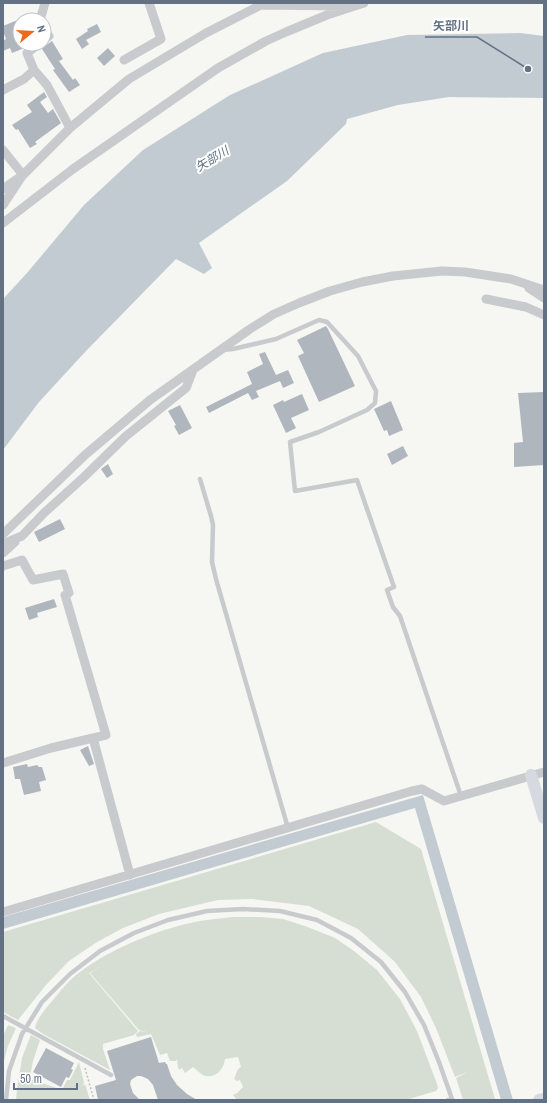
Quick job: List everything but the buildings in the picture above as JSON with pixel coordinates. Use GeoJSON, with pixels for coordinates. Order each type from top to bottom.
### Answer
{"type":"FeatureCollection","features":[{"type":"Feature","properties":{"kind":"street"},"geometry":{"type":"LineString","coordinates":[[124,60],[161,39],[149,3]]}},
{"type":"Feature","properties":{"kind":"street"},"geometry":{"type":"LineString","coordinates":[[3,223],[73,168],[218,68],[266,41],[352,6],[364,3]]}},
{"type":"Feature","properties":{"kind":"street"},"geometry":{"type":"LineString","coordinates":[[3,205],[23,175],[70,128],[129,79],[206,33],[261,4],[352,6]]}},
{"type":"Feature","properties":{"kind":"street"},"geometry":{"type":"LineString","coordinates":[[28,52],[27,53],[34,70],[47,85],[70,128]]}},
{"type":"Feature","properties":{"kind":"street"},"geometry":{"type":"LineString","coordinates":[[3,90],[24,79],[34,70]]}},
{"type":"Feature","properties":{"kind":"street"},"geometry":{"type":"LineString","coordinates":[[3,150],[23,175]]}},
{"type":"Feature","properties":{"kind":"street"},"geometry":{"type":"LineString","coordinates":[[3,188],[23,175]]}},
{"type":"Feature","properties":{"kind":"street"},"geometry":{"type":"LineString","coordinates":[[3,534],[85,455],[150,400],[250,329],[274,314],[330,291],[362,282],[393,276],[442,271],[466,272],[511,279],[544,290]]}},
{"type":"Feature","properties":{"kind":"street"},"geometry":{"type":"LineString","coordinates":[[520,282],[544,298]]}},
{"type":"Feature","properties":{"kind":"street"},"geometry":{"type":"LineString","coordinates":[[486,299],[526,307],[544,315]]}},
{"type":"Feature","properties":{"kind":"street"},"geometry":{"type":"LineString","coordinates":[[3,553],[126,436],[186,388],[194,369]]}},
{"type":"Feature","properties":{"kind":"street"},"geometry":{"type":"LineString","coordinates":[[3,544],[22,536]]}},
{"type":"Feature","properties":{"kind":"street"},"geometry":{"type":"LineString","coordinates":[[3,566],[22,560],[33,580],[63,574],[69,593],[65,594],[106,735],[51,748],[3,762]]}},
{"type":"Feature","properties":{"kind":"street"},"geometry":{"type":"LineString","coordinates":[[89,739],[93,738],[130,875]]}},
{"type":"Feature","properties":{"kind":"street"},"geometry":{"type":"LineString","coordinates":[[3,912],[412,791],[422,789],[444,801],[544,772]]}},
{"type":"Feature","properties":{"kind":"street"},"geometry":{"type":"LineString","coordinates":[[531,775],[544,818]]}},
{"type":"Feature","properties":{"kind":"street"},"geometry":{"type":"LineString","coordinates":[[540,1100],[544,1099]]}},
{"type":"Feature","properties":{"kind":"lane"},"geometry":{"type":"LineString","coordinates":[[221,350],[233,350],[276,339],[319,320],[327,322],[358,356],[376,391],[375,403],[367,410],[333,426],[290,442],[295,490],[358,480],[394,587],[387,590],[393,606],[400,616],[461,796]]}},
{"type":"Feature","properties":{"kind":"lane"},"geometry":{"type":"LineString","coordinates":[[200,479],[212,520],[212,562],[216,579],[288,828]]}},
{"type":"Feature","properties":{"kind":"lane"},"geometry":{"type":"LineString","coordinates":[[6,1100],[9,1071],[22,1034],[42,1002],[70,974],[100,951],[134,933],[168,920],[207,911],[243,909],[280,911],[317,920],[351,938],[381,962],[405,992],[424,1025],[452,1099],[448,1100]]}},
{"type":"Feature","properties":{"kind":"lane"},"geometry":{"type":"LineString","coordinates":[[3,1016],[111,1075]]}},
{"type":"Feature","properties":{"kind":"path"},"geometry":{"type":"LineString","coordinates":[[82,1059],[94,1100]]}},
{"type":"Feature","properties":{"kind":"shaded area"},"geometry":{"type":"Polygon","coordinates":[[[376,822],[421,849],[495,1099],[463,1100],[456,1078],[468,1072],[455,1077],[436,1028],[421,997],[395,962],[358,929],[309,906],[252,899],[218,900],[159,914],[123,928],[97,942],[69,961],[46,985],[18,1020],[3,1012],[3,932],[376,822]]]}},
{"type":"Feature","properties":{"kind":"shaded area"},"geometry":{"type":"Polygon","coordinates":[[[232,917],[283,919],[305,926],[335,938],[377,970],[400,999],[417,1031],[437,1084],[438,1088],[436,1091],[406,1100],[237,1100],[233,1095],[238,1093],[243,1087],[240,1080],[237,1081],[234,1079],[238,1069],[241,1067],[238,1057],[225,1059],[219,1072],[210,1076],[201,1074],[193,1067],[185,1073],[182,1068],[179,1070],[177,1059],[176,1061],[170,1061],[167,1053],[160,1055],[151,1034],[137,1037],[136,1034],[140,1031],[146,1032],[139,1030],[90,973],[102,965],[89,973],[138,1031],[134,1035],[103,1044],[103,1049],[110,1070],[43,1034],[35,1028],[42,1013],[69,981],[104,956],[145,937],[173,927],[232,917]]]}},
{"type":"Feature","properties":{"kind":"shaded area"},"geometry":{"type":"Polygon","coordinates":[[[8,1025],[16,1028],[8,1046],[3,1064],[3,1036],[8,1025]]]}},
{"type":"Feature","properties":{"kind":"shaded area"},"geometry":{"type":"Polygon","coordinates":[[[31,1035],[40,1040],[33,1061],[30,1077],[28,1078],[62,1090],[67,1080],[70,1080],[79,1062],[84,1083],[82,1086],[85,1084],[90,1100],[16,1100],[22,1058],[31,1035]]]}},
{"type":"Feature","properties":{"kind":"water"},"geometry":{"type":"Polygon","coordinates":[[[520,33],[544,36],[544,98],[449,97],[398,105],[347,119],[346,124],[287,181],[199,243],[212,268],[204,274],[176,259],[86,351],[39,402],[3,450],[3,299],[27,273],[84,205],[143,150],[230,95],[323,53],[407,35],[520,33]]]}},
{"type":"Feature","properties":{"kind":"water"},"geometry":{"type":"Polygon","coordinates":[[[423,795],[513,1100],[501,1100],[415,808],[3,929],[3,917],[423,795]]]}},
{"type":"Feature","properties":{"kind":"place","name":"矢部川"},"geometry":{"type":"Point","coordinates":[528,69]}}]}
